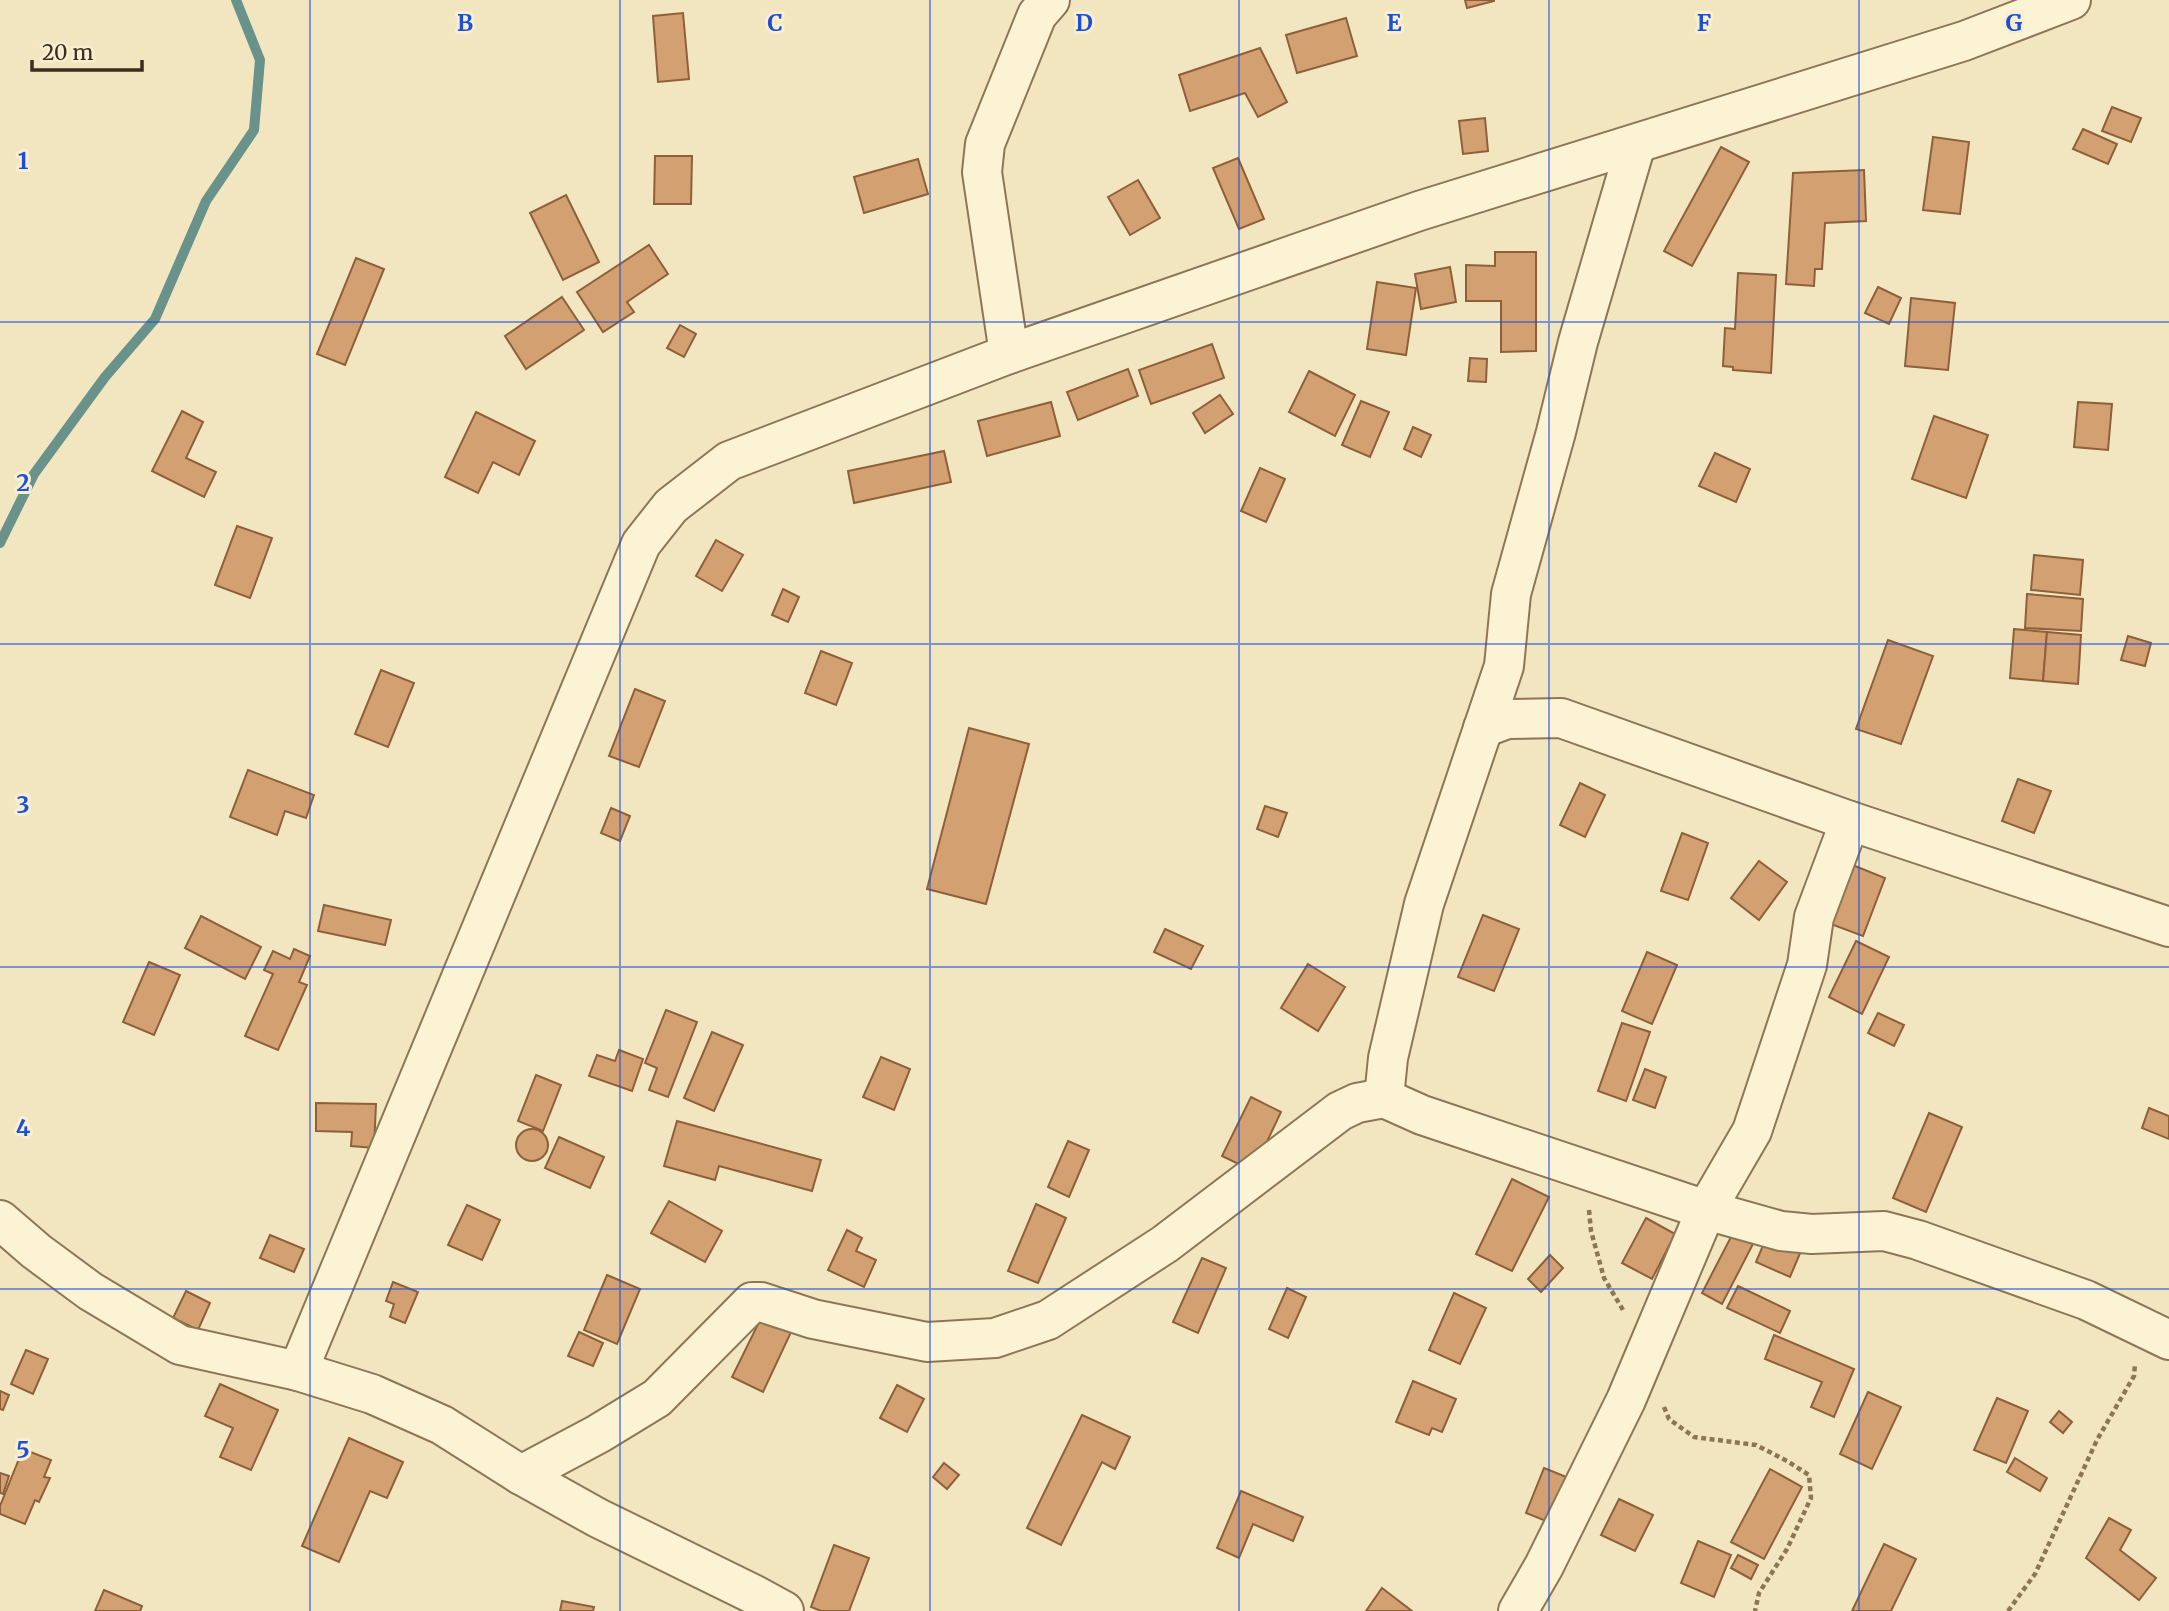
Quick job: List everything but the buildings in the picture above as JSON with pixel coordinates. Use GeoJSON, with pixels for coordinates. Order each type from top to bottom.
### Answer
{"type":"FeatureCollection","features":[{"type":"Feature","properties":{"kind":"street"},"geometry":{"type":"LineString","coordinates":[[1009,354],[982,172],[985,144],[1037,15],[1050,0]]}},
{"type":"Feature","properties":{"kind":"street"},"geometry":{"type":"LineString","coordinates":[[298,1371],[641,544],[671,506],[729,461],[1009,354],[1419,211],[1964,41],[1999,13],[2071,0]]}},
{"type":"Feature","properties":{"kind":"street"},"geometry":{"type":"LineString","coordinates":[[1384,1098],[1388,1058],[1424,904],[1504,666],[1511,594],[1524,542],[1556,432],[1594,282],[1636,144]]}},
{"type":"Feature","properties":{"kind":"street"},"geometry":{"type":"LineString","coordinates":[[1483,728],[1507,719],[1561,718],[1850,821],[2169,927]]}},
{"type":"Feature","properties":{"kind":"street"},"geometry":{"type":"LineString","coordinates":[[1518,1611],[1544,1566],[1621,1412],[1706,1210],[1752,1131],[1807,965],[1814,917],[1850,821]]}},
{"type":"Feature","properties":{"kind":"street"},"geometry":{"type":"LineString","coordinates":[[521,1475],[598,1434],[657,1398],[752,1302],[761,1302],[813,1319],[927,1342],[995,1338],[1048,1320],[1166,1244],[1340,1111],[1357,1103],[1384,1098],[1422,1115],[1576,1167],[1706,1210],[1781,1231],[1836,1234],[1884,1231],[1918,1240],[2086,1300],[2152,1332]]}},
{"type":"Feature","properties":{"kind":"street"},"geometry":{"type":"LineString","coordinates":[[0,1220],[90,1292],[180,1345],[298,1371],[372,1394],[443,1425],[521,1475],[598,1518],[751,1592],[784,1611]]}},
{"type":"Feature","properties":{"kind":"path"},"geometry":{"type":"LineString","coordinates":[[1576,1167],[1586,1184],[1591,1231],[1604,1278],[1647,1350],[1657,1389],[1669,1419],[1694,1437],[1756,1445],[1809,1475],[1811,1498],[1787,1549],[1759,1593],[1755,1611]]}},
{"type":"Feature","properties":{"kind":"path"},"geometry":{"type":"LineString","coordinates":[[2008,1611],[2035,1574],[2097,1440],[2134,1376],[2152,1332]]}},
{"type":"Feature","properties":{"kind":"waterway"},"geometry":{"type":"LineString","coordinates":[[0,543],[34,474],[105,377],[155,319],[206,201],[254,130],[260,60],[236,0]]}}]}
